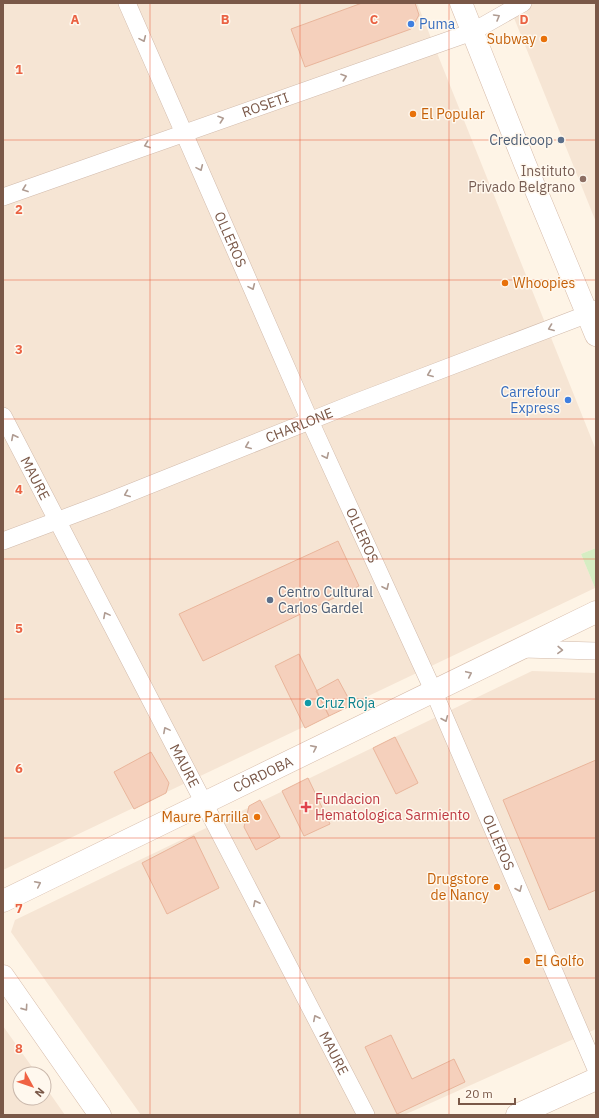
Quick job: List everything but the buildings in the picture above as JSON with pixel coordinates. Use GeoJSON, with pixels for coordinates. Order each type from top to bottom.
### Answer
{"type":"FeatureCollection","features":[{"type":"Feature","properties":{"kind":"street","name":"OLLEROS"},"geometry":{"type":"LineString","coordinates":[[127,3],[310,421],[433,690],[596,1069]]}},
{"type":"Feature","properties":{"kind":"street"},"geometry":{"type":"LineString","coordinates":[[460,3],[592,312],[596,334]]}},
{"type":"Feature","properties":{"kind":"street","name":"ROSETI"},"geometry":{"type":"LineString","coordinates":[[3,196],[472,32],[523,3]]}},
{"type":"Feature","properties":{"kind":"street","name":"CHARLONE"},"geometry":{"type":"LineString","coordinates":[[3,541],[56,520],[108,502],[310,421],[592,312]]}},
{"type":"Feature","properties":{"kind":"street","name":"MAURE"},"geometry":{"type":"LineString","coordinates":[[3,416],[366,1115]]}},
{"type":"Feature","properties":{"kind":"street","name":"CÓRDOBA"},"geometry":{"type":"LineString","coordinates":[[3,901],[433,690],[523,649],[596,612]]}},
{"type":"Feature","properties":{"kind":"street","name":"CÓRDOBA"},"geometry":{"type":"LineString","coordinates":[[523,649],[596,651]]}},
{"type":"Feature","properties":{"kind":"street"},"geometry":{"type":"LineString","coordinates":[[3,976],[100,1115]]}},
{"type":"Feature","properties":{"kind":"street"},"geometry":{"type":"LineString","coordinates":[[517,1115],[596,1079]]}},
{"type":"Feature","properties":{"kind":"shaded area"},"geometry":{"type":"Polygon","coordinates":[[[3,3],[417,3],[596,450],[596,548],[581,554],[595,588],[3,870],[3,3]]]}},
{"type":"Feature","properties":{"kind":"shaded area"},"geometry":{"type":"Polygon","coordinates":[[[508,3],[596,3],[596,222],[508,3]]]}},
{"type":"Feature","properties":{"kind":"shaded area"},"geometry":{"type":"Polygon","coordinates":[[[532,671],[596,673],[596,1029],[404,1115],[141,1115],[11,932],[15,920],[532,671]]]}},
{"type":"Feature","properties":{"kind":"shaded area"},"geometry":{"type":"Polygon","coordinates":[[[3,1026],[31,1066],[12,1066],[12,1106],[52,1106],[52,1096],[65,1115],[3,1115],[3,1026]]]}},
{"type":"Feature","properties":{"kind":"green space"},"geometry":{"type":"Polygon","coordinates":[[[596,548],[596,587],[595,588],[581,554],[596,548]]]}},
{"type":"Feature","properties":{"kind":"place","name":"Puma"},"geometry":{"type":"Point","coordinates":[411,24]}},
{"type":"Feature","properties":{"kind":"place","name":"Subway"},"geometry":{"type":"Point","coordinates":[544,39]}},
{"type":"Feature","properties":{"kind":"place","name":"El Popular"},"geometry":{"type":"Point","coordinates":[413,114]}},
{"type":"Feature","properties":{"kind":"place","name":"Credicoop"},"geometry":{"type":"Point","coordinates":[561,140]}},
{"type":"Feature","properties":{"kind":"place","name":"Instituto Privado Belgrano"},"geometry":{"type":"Point","coordinates":[583,179]}},
{"type":"Feature","properties":{"kind":"place","name":"Whoopies"},"geometry":{"type":"Point","coordinates":[505,283]}},
{"type":"Feature","properties":{"kind":"place","name":"Carrefour Express"},"geometry":{"type":"Point","coordinates":[568,400]}},
{"type":"Feature","properties":{"kind":"place","name":"Centro Cultural Carlos Gardel"},"geometry":{"type":"Point","coordinates":[270,600]}},
{"type":"Feature","properties":{"kind":"place","name":"Cruz Roja"},"geometry":{"type":"Point","coordinates":[308,703]}},
{"type":"Feature","properties":{"kind":"place","name":"Fundacion Hematologica Sarmiento"},"geometry":{"type":"Point","coordinates":[306,807]}},
{"type":"Feature","properties":{"kind":"place","name":"Maure Parrilla"},"geometry":{"type":"Point","coordinates":[257,817]}},
{"type":"Feature","properties":{"kind":"place","name":"Drugstore de Nancy"},"geometry":{"type":"Point","coordinates":[497,887]}},
{"type":"Feature","properties":{"kind":"place","name":"El Golfo"},"geometry":{"type":"Point","coordinates":[527,961]}}]}
